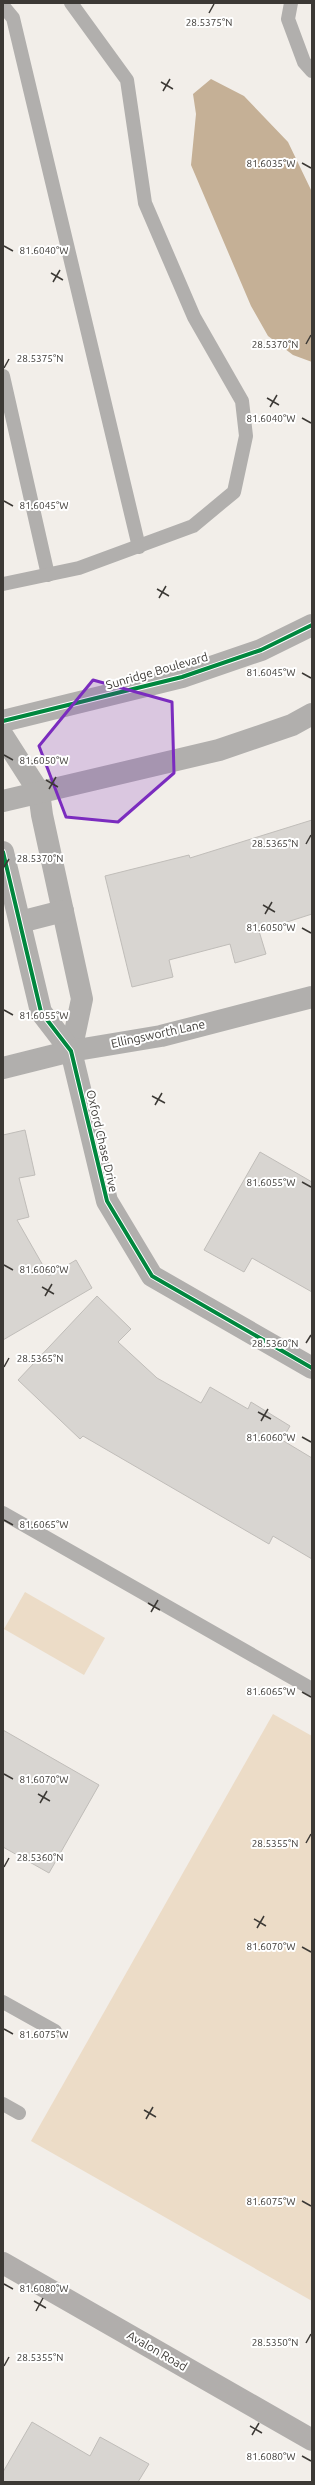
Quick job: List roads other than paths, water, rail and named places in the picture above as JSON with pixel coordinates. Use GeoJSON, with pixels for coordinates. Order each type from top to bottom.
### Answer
{"type":"FeatureCollection","features":[{"type":"Feature","properties":{"kind":"main road","name":"Avalon Road"},"geometry":{"type":"LineString","coordinates":[[3,2263],[312,2440]]}},
{"type":"Feature","properties":{"kind":"street","name":"Sunridge Boulevard"},"geometry":{"type":"LineString","coordinates":[[3,721],[182,677],[261,650],[312,626]]}},
{"type":"Feature","properties":{"kind":"street"},"geometry":{"type":"LineString","coordinates":[[3,801],[219,750],[292,725],[312,714]]}},
{"type":"Feature","properties":{"kind":"street","name":"Oxford Chase Drive"},"geometry":{"type":"LineString","coordinates":[[3,736],[39,792],[42,815],[82,999],[71,1051]]}},
{"type":"Feature","properties":{"kind":"street","name":"Oxford Chase Drive"},"geometry":{"type":"LineString","coordinates":[[3,852],[41,1012],[71,1051],[106,1201],[152,1276],[312,1368]]}},
{"type":"Feature","properties":{"kind":"street"},"geometry":{"type":"LineString","coordinates":[[20,922],[63,911]]}},
{"type":"Feature","properties":{"kind":"street","name":"Ellingsworth Lane"},"geometry":{"type":"LineString","coordinates":[[3,1068],[71,1051],[161,1036],[312,997]]}},
{"type":"Feature","properties":{"kind":"lane"},"geometry":{"type":"LineString","coordinates":[[3,584],[79,568],[193,526],[234,492],[246,436],[242,401],[194,317],[145,203],[127,80],[71,3]]}},
{"type":"Feature","properties":{"kind":"lane"},"geometry":{"type":"LineString","coordinates":[[291,3],[288,19],[304,62],[312,71]]}},
{"type":"Feature","properties":{"kind":"lane"},"geometry":{"type":"LineString","coordinates":[[3,6],[13,18],[139,546]]}},
{"type":"Feature","properties":{"kind":"lane"},"geometry":{"type":"LineString","coordinates":[[3,376],[48,575]]}},
{"type":"Feature","properties":{"kind":"lane"},"geometry":{"type":"LineString","coordinates":[[3,1513],[312,1689]]}},
{"type":"Feature","properties":{"kind":"lane"},"geometry":{"type":"LineString","coordinates":[[3,2002],[55,2031]]}},
{"type":"Feature","properties":{"kind":"lane"},"geometry":{"type":"LineString","coordinates":[[3,2104],[19,2113]]}}]}
